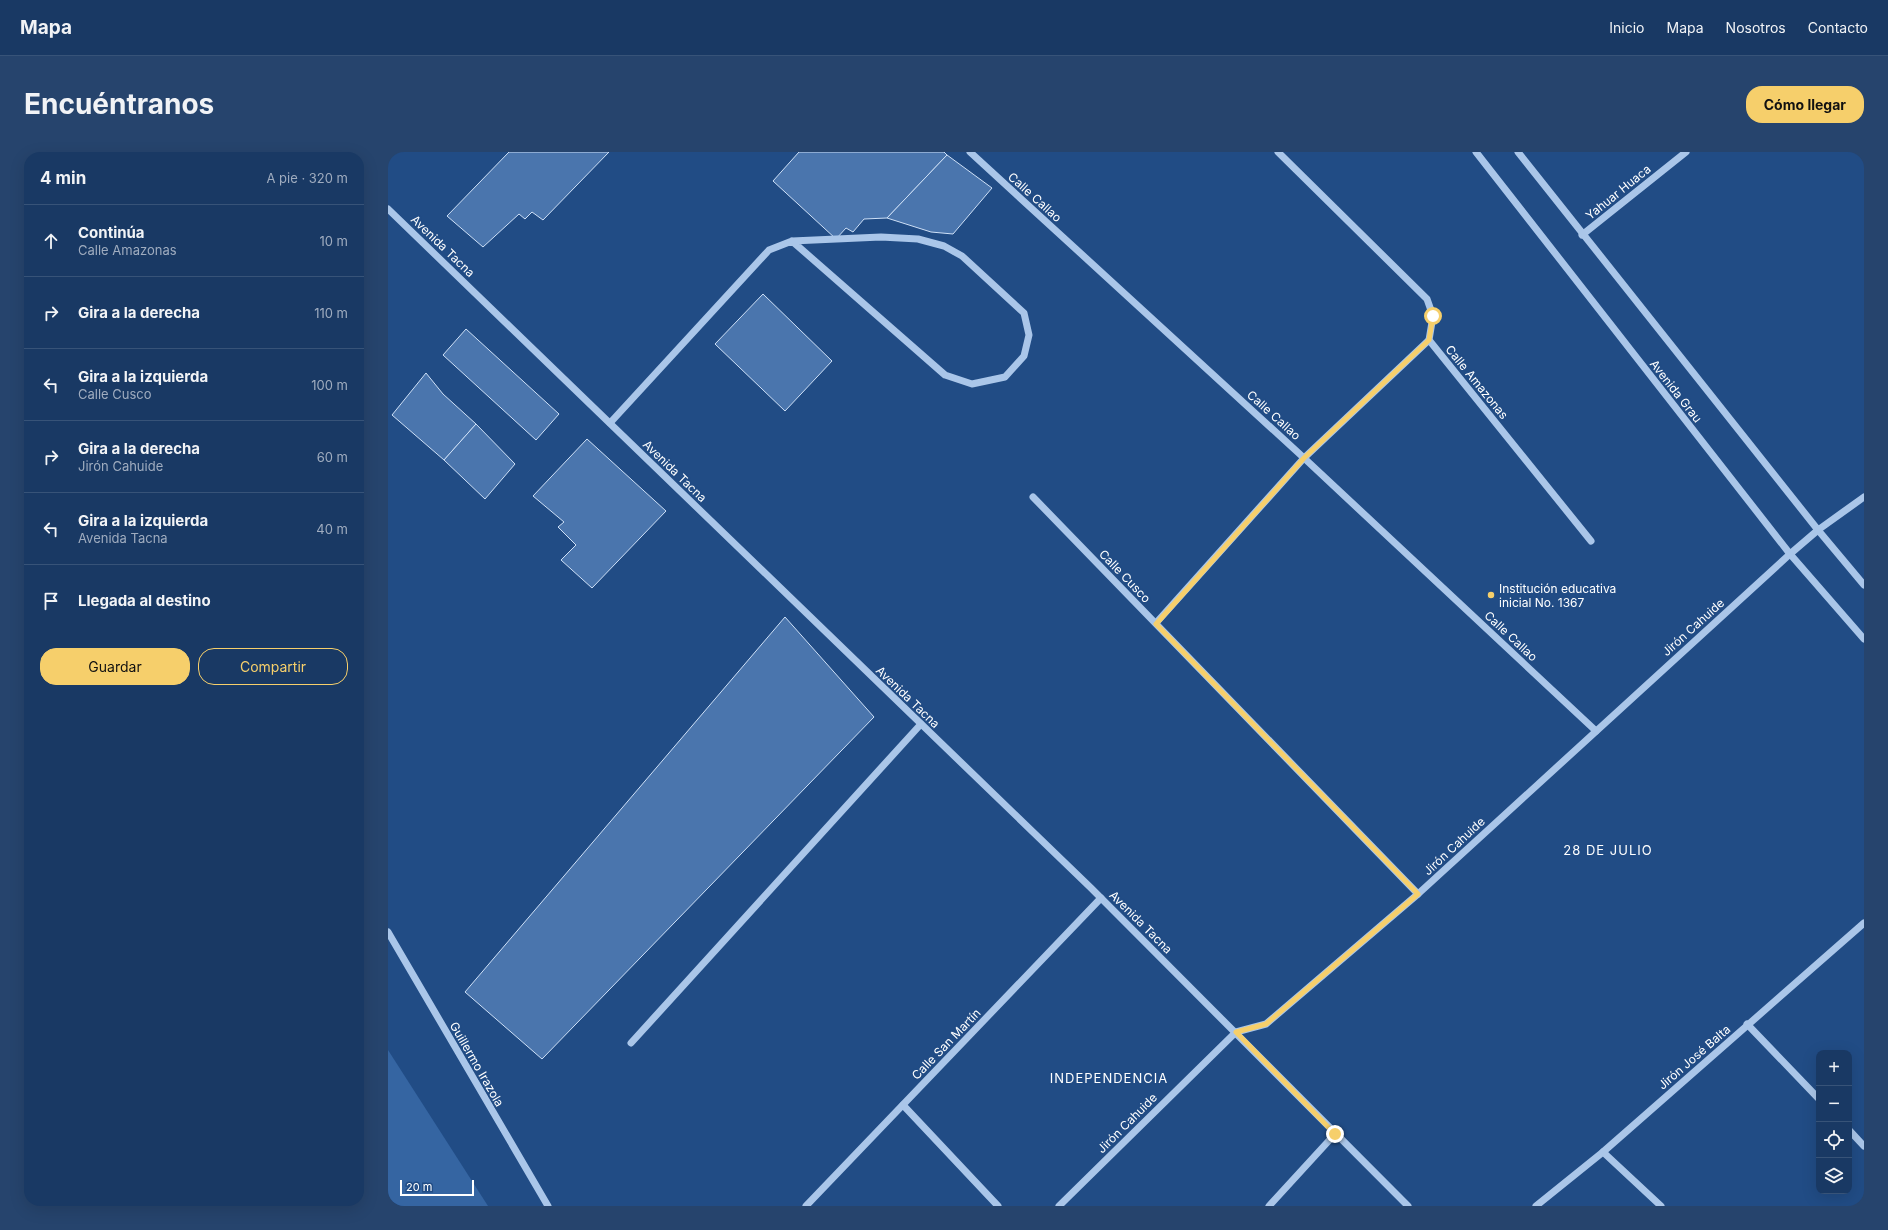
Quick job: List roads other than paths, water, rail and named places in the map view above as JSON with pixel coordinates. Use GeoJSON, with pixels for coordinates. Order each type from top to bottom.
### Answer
{"type":"FeatureCollection","features":[{"type":"Feature","properties":{"kind":"street","name":"Calle Callao"},"geometry":{"type":"LineString","coordinates":[[970,152],[1304,458],[1596,731]]}},
{"type":"Feature","properties":{"kind":"street","name":"Calle Amazonas"},"geometry":{"type":"LineString","coordinates":[[1278,152],[1427,299],[1433,316],[1429,340],[1591,541]]}},
{"type":"Feature","properties":{"kind":"street","name":"Avenida Grau"},"geometry":{"type":"LineString","coordinates":[[1476,152],[1790,554],[1864,639]]}},
{"type":"Feature","properties":{"kind":"street","name":"Avenida Grau"},"geometry":{"type":"LineString","coordinates":[[1518,152],[1582,235],[1818,530],[1864,585]]}},
{"type":"Feature","properties":{"kind":"street","name":"Yahuar Huaca"},"geometry":{"type":"LineString","coordinates":[[1582,235],[1686,152]]}},
{"type":"Feature","properties":{"kind":"street","name":"Avenida Tacna"},"geometry":{"type":"LineString","coordinates":[[388,209],[1101,898],[1408,1206]]}},
{"type":"Feature","properties":{"kind":"street"},"geometry":{"type":"LineString","coordinates":[[610,423],[768,250],[792,241],[881,237],[918,239],[944,246],[962,256],[1024,313],[1029,335],[1024,356],[1005,377],[972,384],[945,375],[792,241]]}},
{"type":"Feature","properties":{"kind":"street"},"geometry":{"type":"LineString","coordinates":[[1156,624],[1304,458],[1429,340]]}},
{"type":"Feature","properties":{"kind":"street","name":"Calle Cusco"},"geometry":{"type":"LineString","coordinates":[[1032,497],[1418,894]]}},
{"type":"Feature","properties":{"kind":"street","name":"Jirón Cahuide"},"geometry":{"type":"LineString","coordinates":[[1059,1206],[1236,1032],[1266,1024],[1418,894],[1790,554],[1818,530],[1864,497]]}},
{"type":"Feature","properties":{"kind":"street"},"geometry":{"type":"LineString","coordinates":[[631,1043],[920,724]]}},
{"type":"Feature","properties":{"kind":"street","name":"Calle San Martín"},"geometry":{"type":"LineString","coordinates":[[806,1206],[1101,898]]}},
{"type":"Feature","properties":{"kind":"street","name":"Jirón José Balta"},"geometry":{"type":"LineString","coordinates":[[1536,1206],[1603,1152],[1864,922]]}},
{"type":"Feature","properties":{"kind":"street","name":"Guillermo Irazola"},"geometry":{"type":"LineString","coordinates":[[388,932],[548,1206]]}},
{"type":"Feature","properties":{"kind":"street"},"geometry":{"type":"LineString","coordinates":[[1747,1024],[1816,1096]]}},
{"type":"Feature","properties":{"kind":"street"},"geometry":{"type":"LineString","coordinates":[[903,1105],[998,1206]]}},
{"type":"Feature","properties":{"kind":"street"},"geometry":{"type":"LineString","coordinates":[[1852,1133],[1864,1146]]}},
{"type":"Feature","properties":{"kind":"street"},"geometry":{"type":"LineString","coordinates":[[1269,1206],[1335,1134]]}},
{"type":"Feature","properties":{"kind":"street"},"geometry":{"type":"LineString","coordinates":[[1603,1152],[1660,1206]]}},
{"type":"Feature","properties":{"kind":"place","name":"Institución educativa inicial No. 1367"},"geometry":{"type":"Point","coordinates":[1491,595]}},
{"type":"Feature","properties":{"kind":"district","name":"28 DE JULIO"},"geometry":{"type":"Point","coordinates":[1608,850]}},
{"type":"Feature","properties":{"kind":"district","name":"INDEPENDENCIA"},"geometry":{"type":"Point","coordinates":[1109,1078]}}]}
